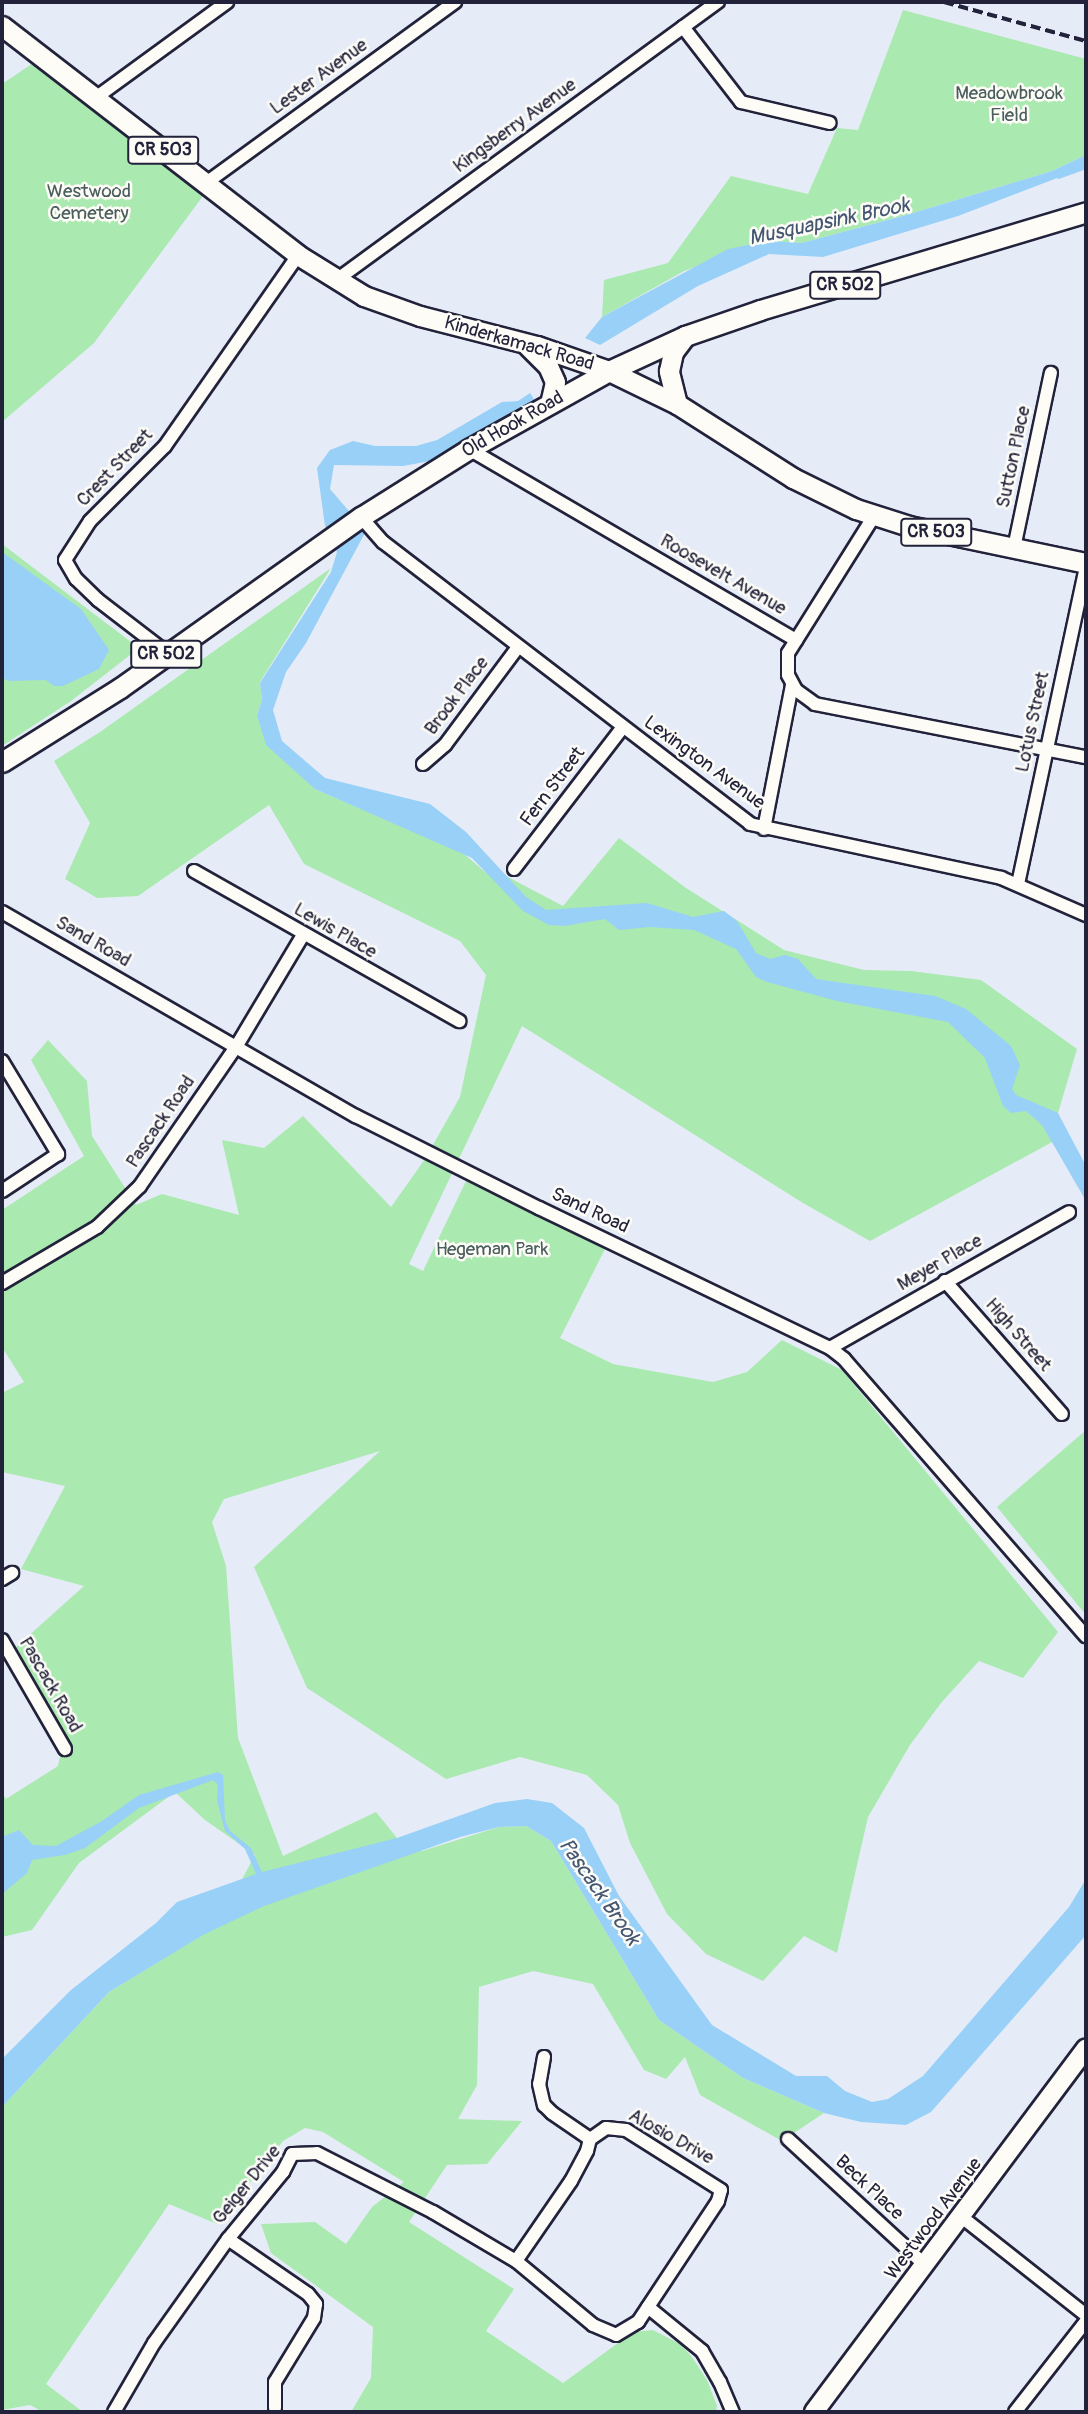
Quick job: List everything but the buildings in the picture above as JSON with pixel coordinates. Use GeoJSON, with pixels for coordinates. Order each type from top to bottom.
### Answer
{"type":"FeatureCollection","features":[{"type":"Feature","properties":{"kind":"main road","name":"Kinderkamack Road"},"geometry":{"type":"LineString","coordinates":[[2,26],[335,281],[389,306],[525,343],[609,371],[677,404],[793,478],[874,516],[1086,566]]}},
{"type":"Feature","properties":{"kind":"main road","name":"Old Hook Road"},"geometry":{"type":"LineString","coordinates":[[2,762],[120,688],[361,517],[469,449],[609,371],[685,336],[1086,212]]}},
{"type":"Feature","properties":{"kind":"main road"},"geometry":{"type":"LineString","coordinates":[[677,404],[669,371],[673,352],[685,336]]}},
{"type":"Feature","properties":{"kind":"main road"},"geometry":{"type":"LineString","coordinates":[[525,343],[548,366],[555,382],[550,403]]}},
{"type":"Feature","properties":{"kind":"street"},"geometry":{"type":"LineString","coordinates":[[94,99],[228,2]]}},
{"type":"Feature","properties":{"kind":"street","name":"Lester Avenue"},"geometry":{"type":"LineString","coordinates":[[206,183],[455,2]]}},
{"type":"Feature","properties":{"kind":"street","name":"Kingsberry Avenue"},"geometry":{"type":"LineString","coordinates":[[335,281],[718,2]]}},
{"type":"Feature","properties":{"kind":"street"},"geometry":{"type":"LineString","coordinates":[[683,27],[741,102],[830,123]]}},
{"type":"Feature","properties":{"kind":"street","name":"Crest Street"},"geometry":{"type":"LineString","coordinates":[[167,653],[125,621],[69,570],[65,560],[90,521],[165,446],[298,255]]}},
{"type":"Feature","properties":{"kind":"street","name":"Sutton Place"},"geometry":{"type":"LineString","coordinates":[[1014,548],[1051,373]]}},
{"type":"Feature","properties":{"kind":"street","name":"Roosevelt Avenue"},"geometry":{"type":"LineString","coordinates":[[469,449],[796,640],[788,653],[787,664],[792,685],[764,829]]}},
{"type":"Feature","properties":{"kind":"street"},"geometry":{"type":"LineString","coordinates":[[796,640],[874,516]]}},
{"type":"Feature","properties":{"kind":"street","name":"Lexington Avenue"},"geometry":{"type":"LineString","coordinates":[[361,517],[383,542],[737,816],[764,829],[1018,884],[1086,915]]}},
{"type":"Feature","properties":{"kind":"street","name":"Lotus Street"},"geometry":{"type":"LineString","coordinates":[[1018,884],[1086,566]]}},
{"type":"Feature","properties":{"kind":"street","name":"Brook Place"},"geometry":{"type":"LineString","coordinates":[[423,764],[445,745],[519,647]]}},
{"type":"Feature","properties":{"kind":"street"},"geometry":{"type":"LineString","coordinates":[[792,685],[815,704],[1086,757]]}},
{"type":"Feature","properties":{"kind":"street","name":"Fern Street"},"geometry":{"type":"LineString","coordinates":[[514,869],[623,727]]}},
{"type":"Feature","properties":{"kind":"street","name":"Lewis Place"},"geometry":{"type":"LineString","coordinates":[[194,871],[459,1021]]}},
{"type":"Feature","properties":{"kind":"street","name":"Sand Road"},"geometry":{"type":"LineString","coordinates":[[2,912],[397,1137],[830,1348],[844,1359],[1086,1636]]}},
{"type":"Feature","properties":{"kind":"street","name":"Pascack Road"},"geometry":{"type":"LineString","coordinates":[[2,1283],[97,1227],[140,1186],[236,1046],[303,935]]}},
{"type":"Feature","properties":{"kind":"street"},"geometry":{"type":"LineString","coordinates":[[2,1061],[58,1154],[2,1192]]}},
{"type":"Feature","properties":{"kind":"street","name":"Meyer Place"},"geometry":{"type":"LineString","coordinates":[[830,1348],[1069,1212]]}},
{"type":"Feature","properties":{"kind":"street","name":"High Street"},"geometry":{"type":"LineString","coordinates":[[945,1281],[1062,1414]]}},
{"type":"Feature","properties":{"kind":"street","name":"Pascack Road"},"geometry":{"type":"LineString","coordinates":[[2,1640],[65,1749]]}},
{"type":"Feature","properties":{"kind":"street","name":"Westwood Avenue"},"geometry":{"type":"LineString","coordinates":[[814,2412],[963,2218],[1086,2049]]}},
{"type":"Feature","properties":{"kind":"street"},"geometry":{"type":"LineString","coordinates":[[516,2262],[571,2181],[587,2151],[590,2139],[544,2105],[539,2084],[544,2057]]}},
{"type":"Feature","properties":{"kind":"street","name":"Alosio Drive"},"geometry":{"type":"LineString","coordinates":[[590,2139],[606,2128],[626,2130],[721,2190],[718,2201],[648,2307]]}},
{"type":"Feature","properties":{"kind":"street","name":"Beck Place"},"geometry":{"type":"LineString","coordinates":[[788,2138],[925,2265]]}},
{"type":"Feature","properties":{"kind":"street","name":"Geiger Drive"},"geometry":{"type":"LineString","coordinates":[[114,2412],[155,2343],[228,2239],[283,2172],[292,2154],[310,2152],[433,2212],[516,2262],[603,2332],[616,2335],[627,2330],[648,2307]]}},
{"type":"Feature","properties":{"kind":"street"},"geometry":{"type":"LineString","coordinates":[[963,2218],[1086,2315]]}},
{"type":"Feature","properties":{"kind":"street"},"geometry":{"type":"LineString","coordinates":[[228,2239],[308,2294],[316,2304],[314,2318],[275,2382],[275,2408]]}},
{"type":"Feature","properties":{"kind":"street"},"geometry":{"type":"LineString","coordinates":[[648,2307],[702,2351],[717,2374],[733,2412]]}},
{"type":"Feature","properties":{"kind":"street"},"geometry":{"type":"LineString","coordinates":[[1015,2412],[1086,2320]]}},
{"type":"Feature","properties":{"kind":"green space","name":"Meadowbrook Field"},"geometry":{"type":"Polygon","coordinates":[[[903,10],[1086,59],[1086,155],[1052,171],[910,214],[802,243],[768,241],[684,271],[602,317],[604,280],[668,263],[731,176],[808,194],[837,128],[858,130],[903,10]]]}},
{"type":"Feature","properties":{"kind":"green space","name":"Westwood Cemetery"},"geometry":{"type":"Polygon","coordinates":[[[42,57],[206,183],[203,196],[94,343],[2,422],[2,84],[42,57]]]}},
{"type":"Feature","properties":{"kind":"green space"},"geometry":{"type":"Polygon","coordinates":[[[2,544],[139,648],[71,701],[2,746],[2,544]]]}},
{"type":"Feature","properties":{"kind":"green space","name":"Hegeman Park"},"geometry":{"type":"Polygon","coordinates":[[[331,568],[260,682],[262,700],[257,715],[315,789],[463,853],[498,883],[495,870],[563,906],[619,838],[686,888],[784,950],[864,970],[911,971],[981,980],[1077,1049],[1058,1113],[1054,1141],[870,1241],[803,1203],[522,1026],[409,1264],[423,1271],[466,1181],[605,1249],[560,1338],[613,1364],[713,1382],[747,1372],[782,1340],[842,1370],[1058,1632],[1023,1678],[979,1661],[941,1703],[910,1745],[868,1817],[837,1953],[804,1936],[763,1981],[706,1954],[667,1914],[630,1843],[618,1805],[587,1775],[520,1757],[446,1779],[307,1688],[254,1567],[380,1451],[224,1499],[212,1522],[226,1566],[238,1738],[283,1856],[376,1812],[397,1838],[422,1851],[499,1827],[526,1826],[551,1841],[659,2020],[743,2078],[824,2113],[782,2141],[700,2095],[685,2057],[666,2079],[644,2070],[593,1984],[533,1971],[479,1987],[477,2085],[458,2119],[522,2121],[487,2164],[447,2165],[409,2222],[514,2289],[486,2331],[563,2383],[633,2332],[653,2330],[680,2344],[692,2357],[707,2380],[717,2406],[716,2412],[351,2412],[371,2378],[373,2327],[271,2253],[261,2224],[315,2222],[346,2244],[372,2207],[404,2182],[323,2132],[305,2128],[283,2141],[217,2224],[169,2204],[46,2384],[83,2412],[43,2412],[30,2405],[2,2410],[2,2107],[109,1992],[217,1926],[255,1855],[205,1820],[175,1792],[79,1863],[32,1930],[2,1937],[2,1793],[6,1799],[58,1766],[65,1732],[16,1647],[84,1586],[21,1569],[65,1486],[2,1472],[2,1393],[24,1382],[2,1347],[2,1210],[84,1156],[31,1060],[48,1040],[87,1081],[92,1136],[136,1205],[162,1194],[239,1215],[222,1140],[264,1148],[303,1116],[391,1207],[425,1159],[460,1097],[486,975],[460,941],[304,864],[269,805],[138,896],[97,898],[65,879],[90,823],[54,761],[100,732],[331,568]]]}},
{"type":"Feature","properties":{"kind":"green space"},"geometry":{"type":"Polygon","coordinates":[[[1086,1430],[1086,1615],[997,1507],[1086,1430]]]}},
{"type":"Feature","properties":{"kind":"water"},"geometry":{"type":"Polygon","coordinates":[[[1086,155],[1086,167],[958,216],[823,257],[769,254],[698,286],[600,345],[585,338],[602,317],[728,249],[768,241],[802,243],[1052,171],[1086,155]]]}},
{"type":"Feature","properties":{"kind":"water"},"geometry":{"type":"Polygon","coordinates":[[[530,393],[537,404],[436,460],[403,466],[334,465],[330,489],[366,531],[306,643],[286,672],[273,710],[282,741],[325,778],[430,804],[466,832],[526,897],[546,910],[647,903],[693,917],[724,911],[737,921],[756,953],[770,959],[785,955],[798,959],[816,979],[935,996],[966,1009],[1011,1046],[1020,1065],[1012,1089],[1016,1095],[1058,1113],[1086,1166],[1086,1201],[1042,1125],[1026,1111],[1011,1113],[1003,1106],[985,1058],[948,1022],[837,1001],[767,982],[756,977],[736,949],[694,930],[650,927],[619,930],[605,919],[564,926],[549,925],[523,911],[472,858],[315,789],[266,745],[257,715],[262,700],[260,683],[331,572],[337,552],[325,526],[317,468],[330,450],[353,441],[375,446],[416,446],[437,440],[502,402],[518,401],[530,393]]]}},
{"type":"Feature","properties":{"kind":"water"},"geometry":{"type":"Polygon","coordinates":[[[2,552],[81,609],[109,650],[99,669],[63,686],[54,686],[46,680],[9,681],[2,678],[2,552]]]}},
{"type":"Feature","properties":{"kind":"water","name":"Pascack Brook"},"geometry":{"type":"Polygon","coordinates":[[[218,1772],[223,1775],[225,1820],[230,1831],[251,1848],[262,1872],[397,1838],[495,1803],[527,1799],[552,1803],[584,1828],[619,1896],[712,2025],[796,2076],[827,2076],[845,2091],[872,2102],[888,2099],[923,2076],[1069,1907],[1086,1879],[1086,1935],[931,2112],[906,2125],[861,2122],[824,2113],[743,2078],[659,2020],[551,1841],[526,1826],[499,1827],[460,1837],[264,1906],[203,1935],[109,1992],[2,2107],[2,2059],[71,1990],[156,1923],[177,1902],[256,1874],[245,1849],[225,1831],[217,1800],[218,1785],[213,1780],[139,1808],[85,1848],[65,1855],[32,1860],[27,1873],[2,1894],[2,1837],[19,1830],[33,1845],[56,1846],[102,1821],[139,1795],[218,1772]]]}},
{"type":"Feature","properties":{"kind":"waterway","name":"Musquapsink Brook"},"geometry":{"type":"LineString","coordinates":[[1059,177],[1086,167]]}},
{"type":"Feature","properties":{"kind":"railway"},"geometry":{"type":"LineString","coordinates":[[944,2],[1086,41]]}}]}
